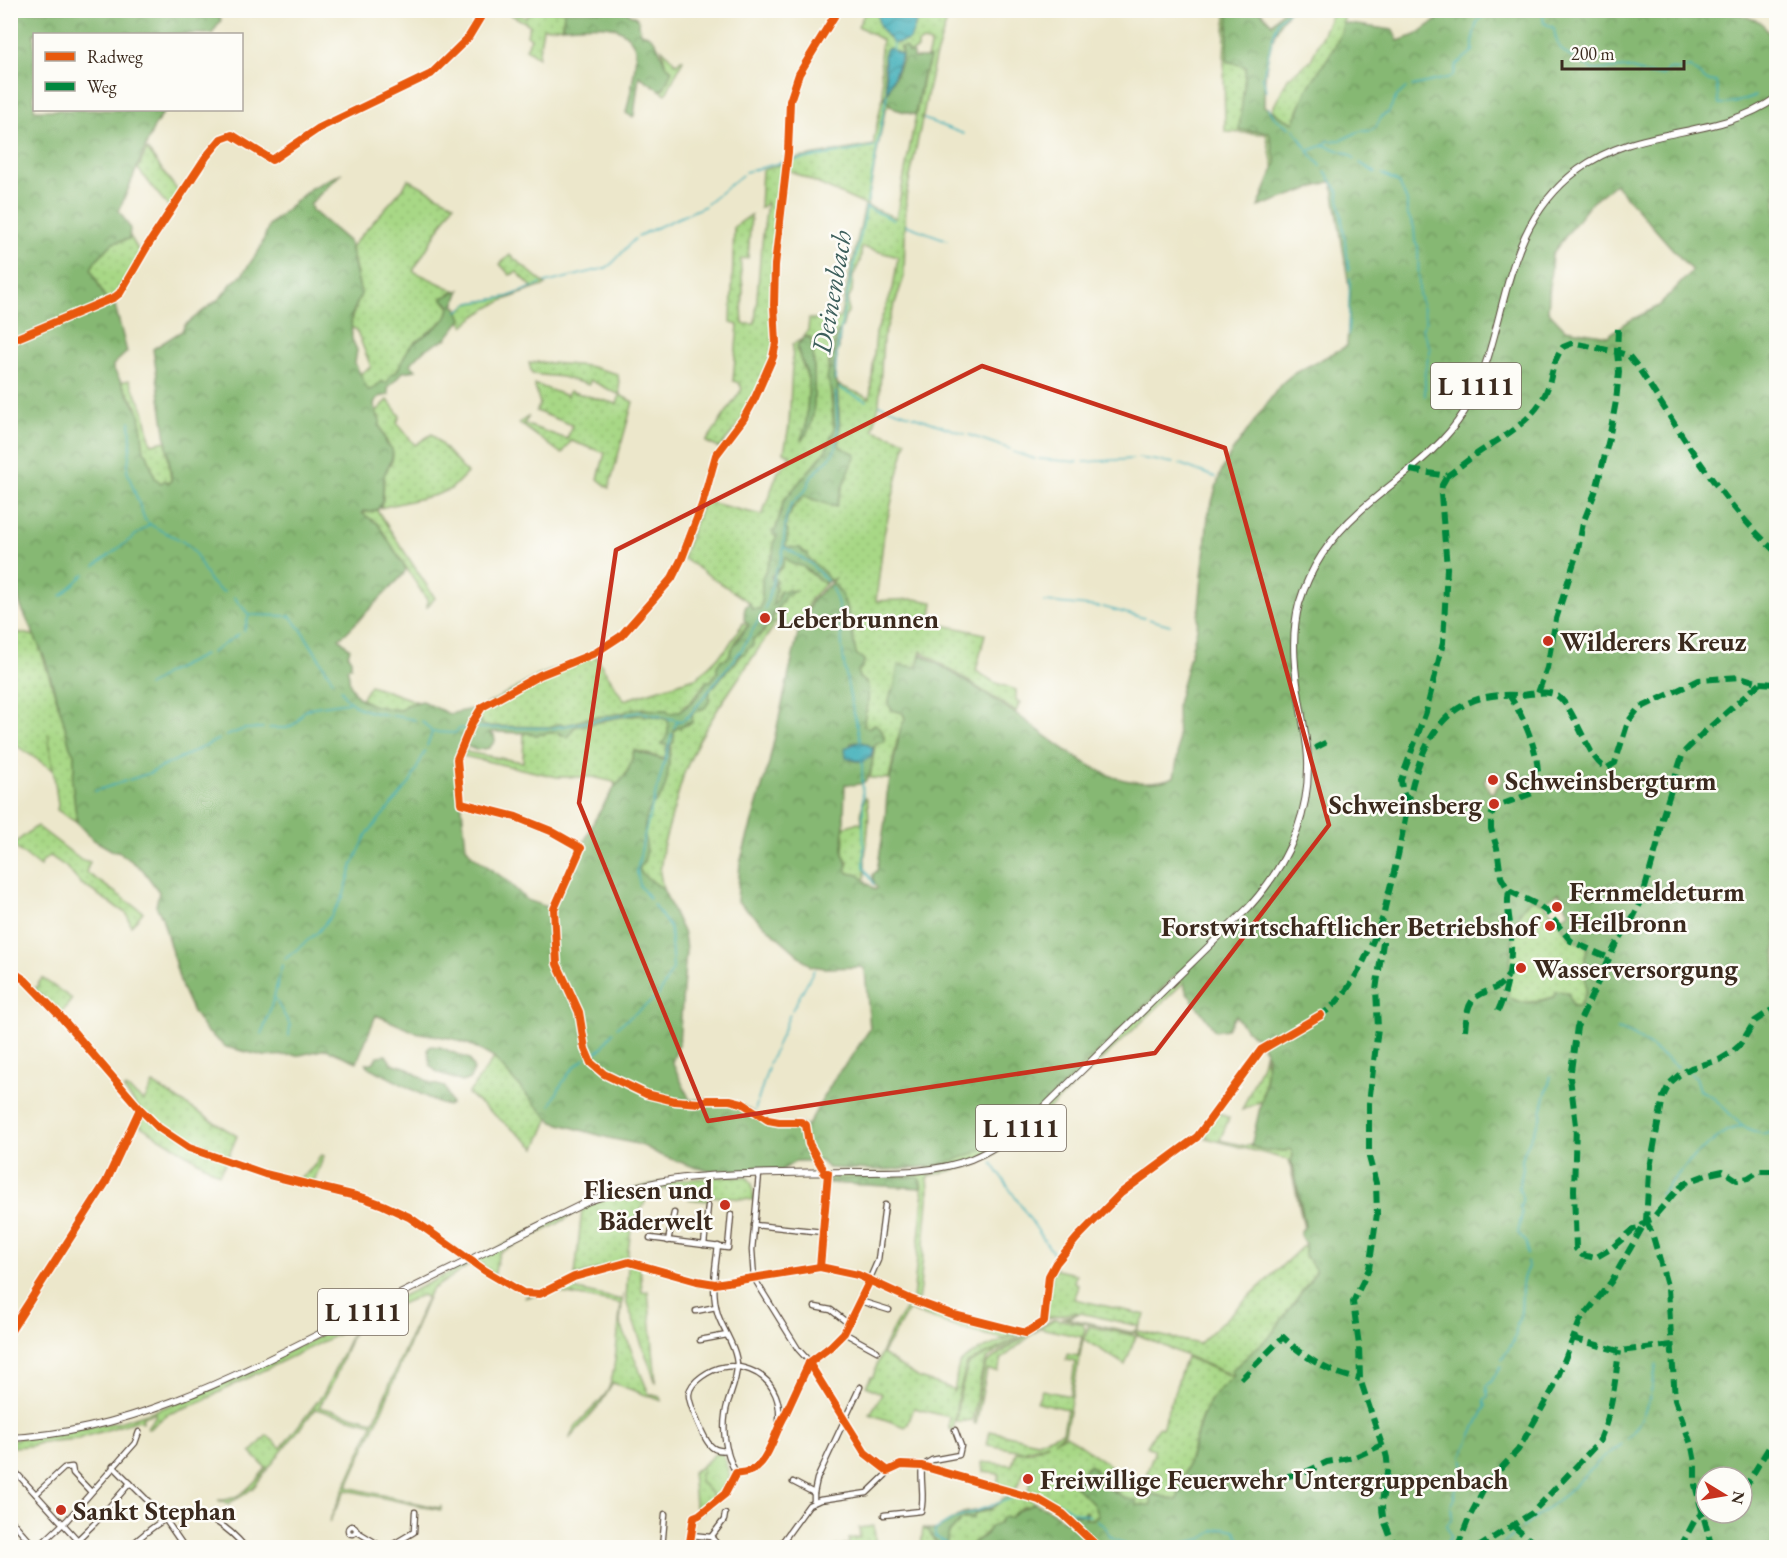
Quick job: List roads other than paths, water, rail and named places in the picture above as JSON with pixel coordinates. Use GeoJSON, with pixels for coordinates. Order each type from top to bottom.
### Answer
{"type":"FeatureCollection","features":[{"type":"Feature","properties":{"kind":"main road"},"geometry":{"type":"LineString","coordinates":[[10,46],[13,10]]}},
{"type":"Feature","properties":{"kind":"main road","name":"L 1111"},"geometry":{"type":"LineString","coordinates":[[10,1438],[70,1431],[109,1422],[193,1395],[589,1201],[638,1186],[693,1177],[890,1173],[947,1166],[985,1152],[1008,1139],[1029,1122],[1267,887],[1282,866],[1293,842],[1307,791],[1308,752],[1294,649],[1299,605],[1308,579],[1322,553],[1345,525],[1437,446],[1465,410],[1484,365],[1516,256],[1531,223],[1550,197],[1563,183],[1601,155],[1637,141],[1735,119],[1776,98]]}},
{"type":"Feature","properties":{"kind":"street"},"geometry":{"type":"LineString","coordinates":[[820,1267],[828,1173]]}},
{"type":"Feature","properties":{"kind":"street"},"geometry":{"type":"LineString","coordinates":[[759,1174],[752,1257],[754,1278],[867,1456],[888,1471]]}},
{"type":"Feature","properties":{"kind":"street"},"geometry":{"type":"LineString","coordinates":[[809,1363],[830,1347],[844,1333],[849,1324],[878,1260],[885,1205]]}},
{"type":"Feature","properties":{"kind":"street"},"geometry":{"type":"LineString","coordinates":[[704,1245],[708,1206]]}},
{"type":"Feature","properties":{"kind":"street"},"geometry":{"type":"LineString","coordinates":[[668,1241],[674,1213]]}},
{"type":"Feature","properties":{"kind":"street"},"geometry":{"type":"LineString","coordinates":[[650,1238],[728,1248],[731,1215]]}},
{"type":"Feature","properties":{"kind":"street"},"geometry":{"type":"LineString","coordinates":[[754,1225],[823,1232]]}},
{"type":"Feature","properties":{"kind":"street"},"geometry":{"type":"LineString","coordinates":[[718,1246],[716,1307],[735,1355],[737,1367],[724,1420],[727,1450],[736,1473],[726,1492]]}},
{"type":"Feature","properties":{"kind":"street"},"geometry":{"type":"LineString","coordinates":[[675,1274],[715,1284],[820,1267],[848,1272],[910,1299]]}},
{"type":"Feature","properties":{"kind":"street"},"geometry":{"type":"LineString","coordinates":[[860,1301],[890,1310]]}},
{"type":"Feature","properties":{"kind":"street"},"geometry":{"type":"LineString","coordinates":[[815,1306],[831,1310],[849,1324]]}},
{"type":"Feature","properties":{"kind":"street"},"geometry":{"type":"LineString","coordinates":[[696,1311],[716,1307]]}},
{"type":"Feature","properties":{"kind":"street"},"geometry":{"type":"LineString","coordinates":[[844,1333],[877,1351]]}},
{"type":"Feature","properties":{"kind":"street"},"geometry":{"type":"LineString","coordinates":[[700,1340],[727,1335]]}},
{"type":"Feature","properties":{"kind":"street"},"geometry":{"type":"LineString","coordinates":[[727,1450],[717,1449],[709,1444],[689,1394],[695,1382],[726,1366],[755,1372],[769,1383],[777,1397],[780,1413],[777,1433],[763,1461],[748,1473],[736,1473]]}},
{"type":"Feature","properties":{"kind":"street"},"geometry":{"type":"LineString","coordinates":[[814,1502],[817,1479],[860,1387]]}},
{"type":"Feature","properties":{"kind":"street"},"geometry":{"type":"LineString","coordinates":[[922,1466],[932,1460],[959,1455],[961,1446],[956,1430]]}},
{"type":"Feature","properties":{"kind":"street"},"geometry":{"type":"LineString","coordinates":[[10,1519],[36,1548],[63,1524],[135,1443],[139,1432]]}},
{"type":"Feature","properties":{"kind":"street"},"geometry":{"type":"LineString","coordinates":[[778,1548],[805,1510],[814,1502],[867,1493],[888,1471],[901,1465],[922,1466],[1032,1498],[1063,1514],[1099,1548]]}},
{"type":"Feature","properties":{"kind":"street"},"geometry":{"type":"LineString","coordinates":[[10,1466],[85,1548]]}},
{"type":"Feature","properties":{"kind":"street"},"geometry":{"type":"LineString","coordinates":[[113,1466],[166,1520],[185,1548]]}},
{"type":"Feature","properties":{"kind":"street"},"geometry":{"type":"LineString","coordinates":[[884,1515],[921,1510],[922,1466]]}},
{"type":"Feature","properties":{"kind":"street"},"geometry":{"type":"LineString","coordinates":[[36,1494],[64,1468],[69,1467],[72,1467],[73,1473],[91,1492]]}},
{"type":"Feature","properties":{"kind":"street"},"geometry":{"type":"LineString","coordinates":[[794,1482],[814,1493]]}},
{"type":"Feature","properties":{"kind":"street"},"geometry":{"type":"LineString","coordinates":[[69,1548],[105,1513],[130,1483]]}},
{"type":"Feature","properties":{"kind":"street"},"geometry":{"type":"LineString","coordinates":[[387,1548],[414,1532],[415,1512]]}},
{"type":"Feature","properties":{"kind":"street"},"geometry":{"type":"LineString","coordinates":[[128,1548],[166,1520],[180,1513],[198,1514],[228,1530],[246,1548]]}},
{"type":"Feature","properties":{"kind":"street"},"geometry":{"type":"LineString","coordinates":[[665,1514],[662,1546],[689,1547],[694,1517]]}},
{"type":"Feature","properties":{"kind":"street"},"geometry":{"type":"LineString","coordinates":[[711,1537],[724,1520],[725,1514]]}},
{"type":"Feature","properties":{"kind":"street"},"geometry":{"type":"LineString","coordinates":[[356,1531],[376,1543],[379,1548]]}},
{"type":"Feature","properties":{"kind":"street"},"geometry":{"type":"LineString","coordinates":[[691,1535],[711,1537],[721,1548]]}},
{"type":"Feature","properties":{"kind":"water"},"geometry":{"type":"Polygon","coordinates":[[[879,10],[920,11],[909,39],[893,43],[879,24],[879,10]]]}},
{"type":"Feature","properties":{"kind":"water"},"geometry":{"type":"Polygon","coordinates":[[[889,48],[902,55],[887,94],[884,53],[889,48]]]}},
{"type":"Feature","properties":{"kind":"water"},"geometry":{"type":"Polygon","coordinates":[[[858,742],[873,748],[871,757],[862,762],[846,758],[845,748],[858,742]]]}},
{"type":"Feature","properties":{"kind":"waterway"},"geometry":{"type":"LineString","coordinates":[[1266,91],[1263,77],[1272,40],[1278,20],[1290,10]]}},
{"type":"Feature","properties":{"kind":"waterway"},"geometry":{"type":"LineString","coordinates":[[1412,86],[1451,77],[1456,65],[1473,51],[1473,37],[1477,22],[1489,10]]}},
{"type":"Feature","properties":{"kind":"waterway"},"geometry":{"type":"LineString","coordinates":[[1545,10],[1544,23],[1554,28],[1563,51],[1593,70],[1628,68],[1652,75],[1663,75],[1669,69],[1690,67],[1706,80],[1716,82],[1719,104],[1734,103],[1755,96]]}},
{"type":"Feature","properties":{"kind":"waterway","name":"Deinenbach"},"geometry":{"type":"LineString","coordinates":[[892,51],[893,43]]}},
{"type":"Feature","properties":{"kind":"waterway"},"geometry":{"type":"LineString","coordinates":[[1321,166],[1308,151],[1328,141],[1341,140],[1360,131],[1370,131],[1376,127],[1382,116],[1388,113],[1396,97],[1406,88]]}},
{"type":"Feature","properties":{"kind":"waterway","name":"Deinenbach"},"geometry":{"type":"LineString","coordinates":[[867,203],[887,94]]}},
{"type":"Feature","properties":{"kind":"waterway"},"geometry":{"type":"LineString","coordinates":[[1269,108],[1274,117],[1290,128]]}},
{"type":"Feature","properties":{"kind":"waterway"},"geometry":{"type":"LineString","coordinates":[[924,119],[964,134]]}},
{"type":"Feature","properties":{"kind":"waterway"},"geometry":{"type":"LineString","coordinates":[[1294,129],[1306,148]]}},
{"type":"Feature","properties":{"kind":"waterway"},"geometry":{"type":"LineString","coordinates":[[1324,145],[1349,154],[1355,159]]}},
{"type":"Feature","properties":{"kind":"waterway"},"geometry":{"type":"LineString","coordinates":[[790,161],[875,147]]}},
{"type":"Feature","properties":{"kind":"waterway"},"geometry":{"type":"LineString","coordinates":[[745,172],[783,162]]}},
{"type":"Feature","properties":{"kind":"waterway"},"geometry":{"type":"LineString","coordinates":[[1360,163],[1376,173]]}},
{"type":"Feature","properties":{"kind":"waterway"},"geometry":{"type":"LineString","coordinates":[[1325,172],[1338,191],[1349,270]]}},
{"type":"Feature","properties":{"kind":"waterway"},"geometry":{"type":"LineString","coordinates":[[1382,174],[1399,183],[1407,201],[1407,213],[1414,227],[1415,242],[1418,246],[1419,294],[1426,321],[1422,329],[1430,348],[1425,373],[1425,396]]}},
{"type":"Feature","properties":{"kind":"waterway"},"geometry":{"type":"LineString","coordinates":[[707,204],[742,175]]}},
{"type":"Feature","properties":{"kind":"waterway"},"geometry":{"type":"LineString","coordinates":[[638,236],[705,206]]}},
{"type":"Feature","properties":{"kind":"waterway"},"geometry":{"type":"LineString","coordinates":[[865,207],[894,220]]}},
{"type":"Feature","properties":{"kind":"waterway","name":"Deinenbach"},"geometry":{"type":"LineString","coordinates":[[835,381],[839,338],[866,209]]}},
{"type":"Feature","properties":{"kind":"waterway"},"geometry":{"type":"LineString","coordinates":[[906,225],[947,240]]}},
{"type":"Feature","properties":{"kind":"waterway"},"geometry":{"type":"LineString","coordinates":[[545,283],[606,268],[635,239]]}},
{"type":"Feature","properties":{"kind":"waterway"},"geometry":{"type":"LineString","coordinates":[[1348,335],[1350,278]]}},
{"type":"Feature","properties":{"kind":"waterway"},"geometry":{"type":"LineString","coordinates":[[458,311],[470,303],[507,297],[541,284]]}},
{"type":"Feature","properties":{"kind":"waterway"},"geometry":{"type":"LineString","coordinates":[[839,388],[867,401]]}},
{"type":"Feature","properties":{"kind":"waterway","name":"Deinenbach"},"geometry":{"type":"LineString","coordinates":[[765,609],[782,557],[786,518],[791,504],[805,491],[812,476],[836,448],[838,434],[836,392]]}},
{"type":"Feature","properties":{"kind":"waterway"},"geometry":{"type":"LineString","coordinates":[[880,405],[910,415]]}},
{"type":"Feature","properties":{"kind":"waterway"},"geometry":{"type":"LineString","coordinates":[[913,416],[965,434]]}},
{"type":"Feature","properties":{"kind":"waterway","name":"Deinenbach"},"geometry":{"type":"LineString","coordinates":[[130,421],[131,442],[127,471],[145,520],[190,547],[208,578],[224,592]]}},
{"type":"Feature","properties":{"kind":"waterway"},"geometry":{"type":"LineString","coordinates":[[969,435],[1010,449]]}},
{"type":"Feature","properties":{"kind":"waterway"},"geometry":{"type":"LineString","coordinates":[[1013,452],[1035,459]]}},
{"type":"Feature","properties":{"kind":"waterway"},"geometry":{"type":"LineString","coordinates":[[1138,458],[1174,463]]}},
{"type":"Feature","properties":{"kind":"waterway"},"geometry":{"type":"LineString","coordinates":[[1039,459],[1078,462]]}},
{"type":"Feature","properties":{"kind":"waterway"},"geometry":{"type":"LineString","coordinates":[[1084,462],[1133,459]]}},
{"type":"Feature","properties":{"kind":"waterway"},"geometry":{"type":"LineString","coordinates":[[1180,464],[1215,477]]}},
{"type":"Feature","properties":{"kind":"waterway"},"geometry":{"type":"LineString","coordinates":[[95,566],[149,525]]}},
{"type":"Feature","properties":{"kind":"waterway"},"geometry":{"type":"LineString","coordinates":[[784,547],[810,563],[827,581]]}},
{"type":"Feature","properties":{"kind":"waterway"},"geometry":{"type":"LineString","coordinates":[[61,596],[85,574]]}},
{"type":"Feature","properties":{"kind":"waterway"},"geometry":{"type":"LineString","coordinates":[[831,587],[839,609],[845,671],[861,742]]}},
{"type":"Feature","properties":{"kind":"waterway","name":"Deinenbach"},"geometry":{"type":"LineString","coordinates":[[234,597],[249,615],[290,616],[301,629],[333,681]]}},
{"type":"Feature","properties":{"kind":"waterway"},"geometry":{"type":"LineString","coordinates":[[1045,602],[1100,607]]}},
{"type":"Feature","properties":{"kind":"waterway"},"geometry":{"type":"LineString","coordinates":[[1103,607],[1144,618]]}},
{"type":"Feature","properties":{"kind":"waterway","name":"Deinenbach"},"geometry":{"type":"LineString","coordinates":[[472,728],[553,728],[640,712],[681,721],[689,716],[742,649],[762,614]]}},
{"type":"Feature","properties":{"kind":"waterway"},"geometry":{"type":"LineString","coordinates":[[244,631],[249,615]]}},
{"type":"Feature","properties":{"kind":"waterway"},"geometry":{"type":"LineString","coordinates":[[1148,619],[1170,625]]}},
{"type":"Feature","properties":{"kind":"waterway"},"geometry":{"type":"LineString","coordinates":[[211,653],[239,634]]}},
{"type":"Feature","properties":{"kind":"waterway"},"geometry":{"type":"LineString","coordinates":[[148,686],[165,674],[204,655]]}},
{"type":"Feature","properties":{"kind":"waterway","name":"Deinenbach"},"geometry":{"type":"LineString","coordinates":[[341,689],[346,698],[363,709],[415,720]]}},
{"type":"Feature","properties":{"kind":"waterway"},"geometry":{"type":"LineString","coordinates":[[269,728],[287,728],[296,723],[304,711],[314,707],[348,702]]}},
{"type":"Feature","properties":{"kind":"waterway","name":"Deinenbach"},"geometry":{"type":"LineString","coordinates":[[422,721],[432,732],[455,733],[459,729],[466,728]]}},
{"type":"Feature","properties":{"kind":"waterway"},"geometry":{"type":"LineString","coordinates":[[674,728],[677,721]]}},
{"type":"Feature","properties":{"kind":"waterway"},"geometry":{"type":"LineString","coordinates":[[226,736],[244,729],[263,728]]}},
{"type":"Feature","properties":{"kind":"waterway"},"geometry":{"type":"LineString","coordinates":[[427,746],[432,733]]}},
{"type":"Feature","properties":{"kind":"waterway"},"geometry":{"type":"LineString","coordinates":[[650,899],[640,886],[637,871],[644,836],[672,734]]}},
{"type":"Feature","properties":{"kind":"waterway"},"geometry":{"type":"LineString","coordinates":[[95,791],[150,773],[219,739]]}},
{"type":"Feature","properties":{"kind":"waterway"},"geometry":{"type":"LineString","coordinates":[[285,959],[318,932],[331,916],[343,897],[353,864],[367,834],[410,783],[425,751]]}},
{"type":"Feature","properties":{"kind":"waterway"},"geometry":{"type":"LineString","coordinates":[[862,762],[864,867],[874,884]]}},
{"type":"Feature","properties":{"kind":"waterway"},"geometry":{"type":"LineString","coordinates":[[617,1027],[658,996],[673,969],[670,928],[653,904]]}},
{"type":"Feature","properties":{"kind":"waterway"},"geometry":{"type":"LineString","coordinates":[[262,1034],[282,965]]}},
{"type":"Feature","properties":{"kind":"waterway"},"geometry":{"type":"LineString","coordinates":[[792,1010],[814,970]]}},
{"type":"Feature","properties":{"kind":"waterway"},"geometry":{"type":"LineString","coordinates":[[275,999],[290,1025],[289,1036]]}},
{"type":"Feature","properties":{"kind":"waterway"},"geometry":{"type":"LineString","coordinates":[[769,1064],[790,1014]]}},
{"type":"Feature","properties":{"kind":"waterway"},"geometry":{"type":"LineString","coordinates":[[1617,1029],[1642,1040],[1678,1067]]}},
{"type":"Feature","properties":{"kind":"waterway"},"geometry":{"type":"LineString","coordinates":[[590,1056],[601,1049],[613,1032]]}},
{"type":"Feature","properties":{"kind":"waterway"},"geometry":{"type":"LineString","coordinates":[[551,1105],[569,1073],[585,1059]]}},
{"type":"Feature","properties":{"kind":"waterway"},"geometry":{"type":"LineString","coordinates":[[755,1110],[768,1068]]}},
{"type":"Feature","properties":{"kind":"waterway"},"geometry":{"type":"LineString","coordinates":[[1690,1073],[1696,1077],[1700,1090],[1713,1097],[1742,1126]]}},
{"type":"Feature","properties":{"kind":"waterway"},"geometry":{"type":"LineString","coordinates":[[1527,1255],[1527,1243],[1518,1233],[1522,1214],[1520,1207],[1522,1197],[1519,1187],[1523,1169],[1522,1161],[1541,1117],[1551,1076]]}},
{"type":"Feature","properties":{"kind":"waterway"},"geometry":{"type":"LineString","coordinates":[[1660,1195],[1693,1157],[1726,1131],[1742,1126],[1762,1134],[1776,1130]]}},
{"type":"Feature","properties":{"kind":"waterway"},"geometry":{"type":"LineString","coordinates":[[992,1163],[1055,1256]]}},
{"type":"Feature","properties":{"kind":"waterway"},"geometry":{"type":"LineString","coordinates":[[1502,1360],[1516,1335],[1516,1324],[1521,1312],[1524,1274],[1528,1268],[1527,1261]]}},
{"type":"Feature","properties":{"kind":"waterway"},"geometry":{"type":"LineString","coordinates":[[1627,1439],[1639,1423],[1648,1404],[1656,1364]]}},
{"type":"Feature","properties":{"kind":"waterway"},"geometry":{"type":"LineString","coordinates":[[1446,1544],[1451,1536],[1447,1526],[1452,1517],[1451,1506],[1455,1498],[1454,1492],[1464,1469],[1462,1455],[1486,1407],[1484,1401],[1488,1397],[1486,1386],[1501,1366]]}},
{"type":"Feature","properties":{"kind":"waterway"},"geometry":{"type":"LineString","coordinates":[[1522,1528],[1567,1493],[1598,1462],[1622,1444]]}},
{"type":"Feature","properties":{"kind":"waterway"},"geometry":{"type":"LineString","coordinates":[[946,1548],[945,1542],[935,1537],[935,1530],[954,1519],[1012,1498]]}},
{"type":"Feature","properties":{"kind":"waterway"},"geometry":{"type":"LineString","coordinates":[[1058,1502],[1072,1511],[1090,1516]]}},
{"type":"Feature","properties":{"kind":"waterway"},"geometry":{"type":"LineString","coordinates":[[1097,1520],[1106,1528],[1109,1536],[1131,1548]]}},
{"type":"Feature","properties":{"kind":"waterway"},"geometry":{"type":"LineString","coordinates":[[1176,1548],[1183,1543],[1202,1539],[1214,1531],[1225,1528],[1235,1530],[1244,1548]]}},
{"type":"Feature","properties":{"kind":"waterway"},"geometry":{"type":"LineString","coordinates":[[1498,1548],[1517,1532]]}},
{"type":"Feature","properties":{"kind":"place","name":"Leberbrunnen"},"geometry":{"type":"Point","coordinates":[765,618]}},
{"type":"Feature","properties":{"kind":"place","name":"Wilderers Kreuz"},"geometry":{"type":"Point","coordinates":[1548,641]}},
{"type":"Feature","properties":{"kind":"place","name":"Schweinsbergturm"},"geometry":{"type":"Point","coordinates":[1493,780]}},
{"type":"Feature","properties":{"kind":"place","name":"Schweinsberg"},"geometry":{"type":"Point","coordinates":[1494,804]}},
{"type":"Feature","properties":{"kind":"place","name":"Fernmeldeturm Heilbronn"},"geometry":{"type":"Point","coordinates":[1557,907]}},
{"type":"Feature","properties":{"kind":"place","name":"Forstwirtschaftlicher Betriebshof"},"geometry":{"type":"Point","coordinates":[1550,926]}},
{"type":"Feature","properties":{"kind":"place","name":"Wasserversorgung"},"geometry":{"type":"Point","coordinates":[1521,968]}},
{"type":"Feature","properties":{"kind":"place","name":"Fliesen und Bäderwelt"},"geometry":{"type":"Point","coordinates":[725,1205]}},
{"type":"Feature","properties":{"kind":"place","name":"Freiwillige Feuerwehr Untergruppenbach"},"geometry":{"type":"Point","coordinates":[1028,1479]}},
{"type":"Feature","properties":{"kind":"place","name":"Sankt Stephan"},"geometry":{"type":"Point","coordinates":[61,1510]}}]}
